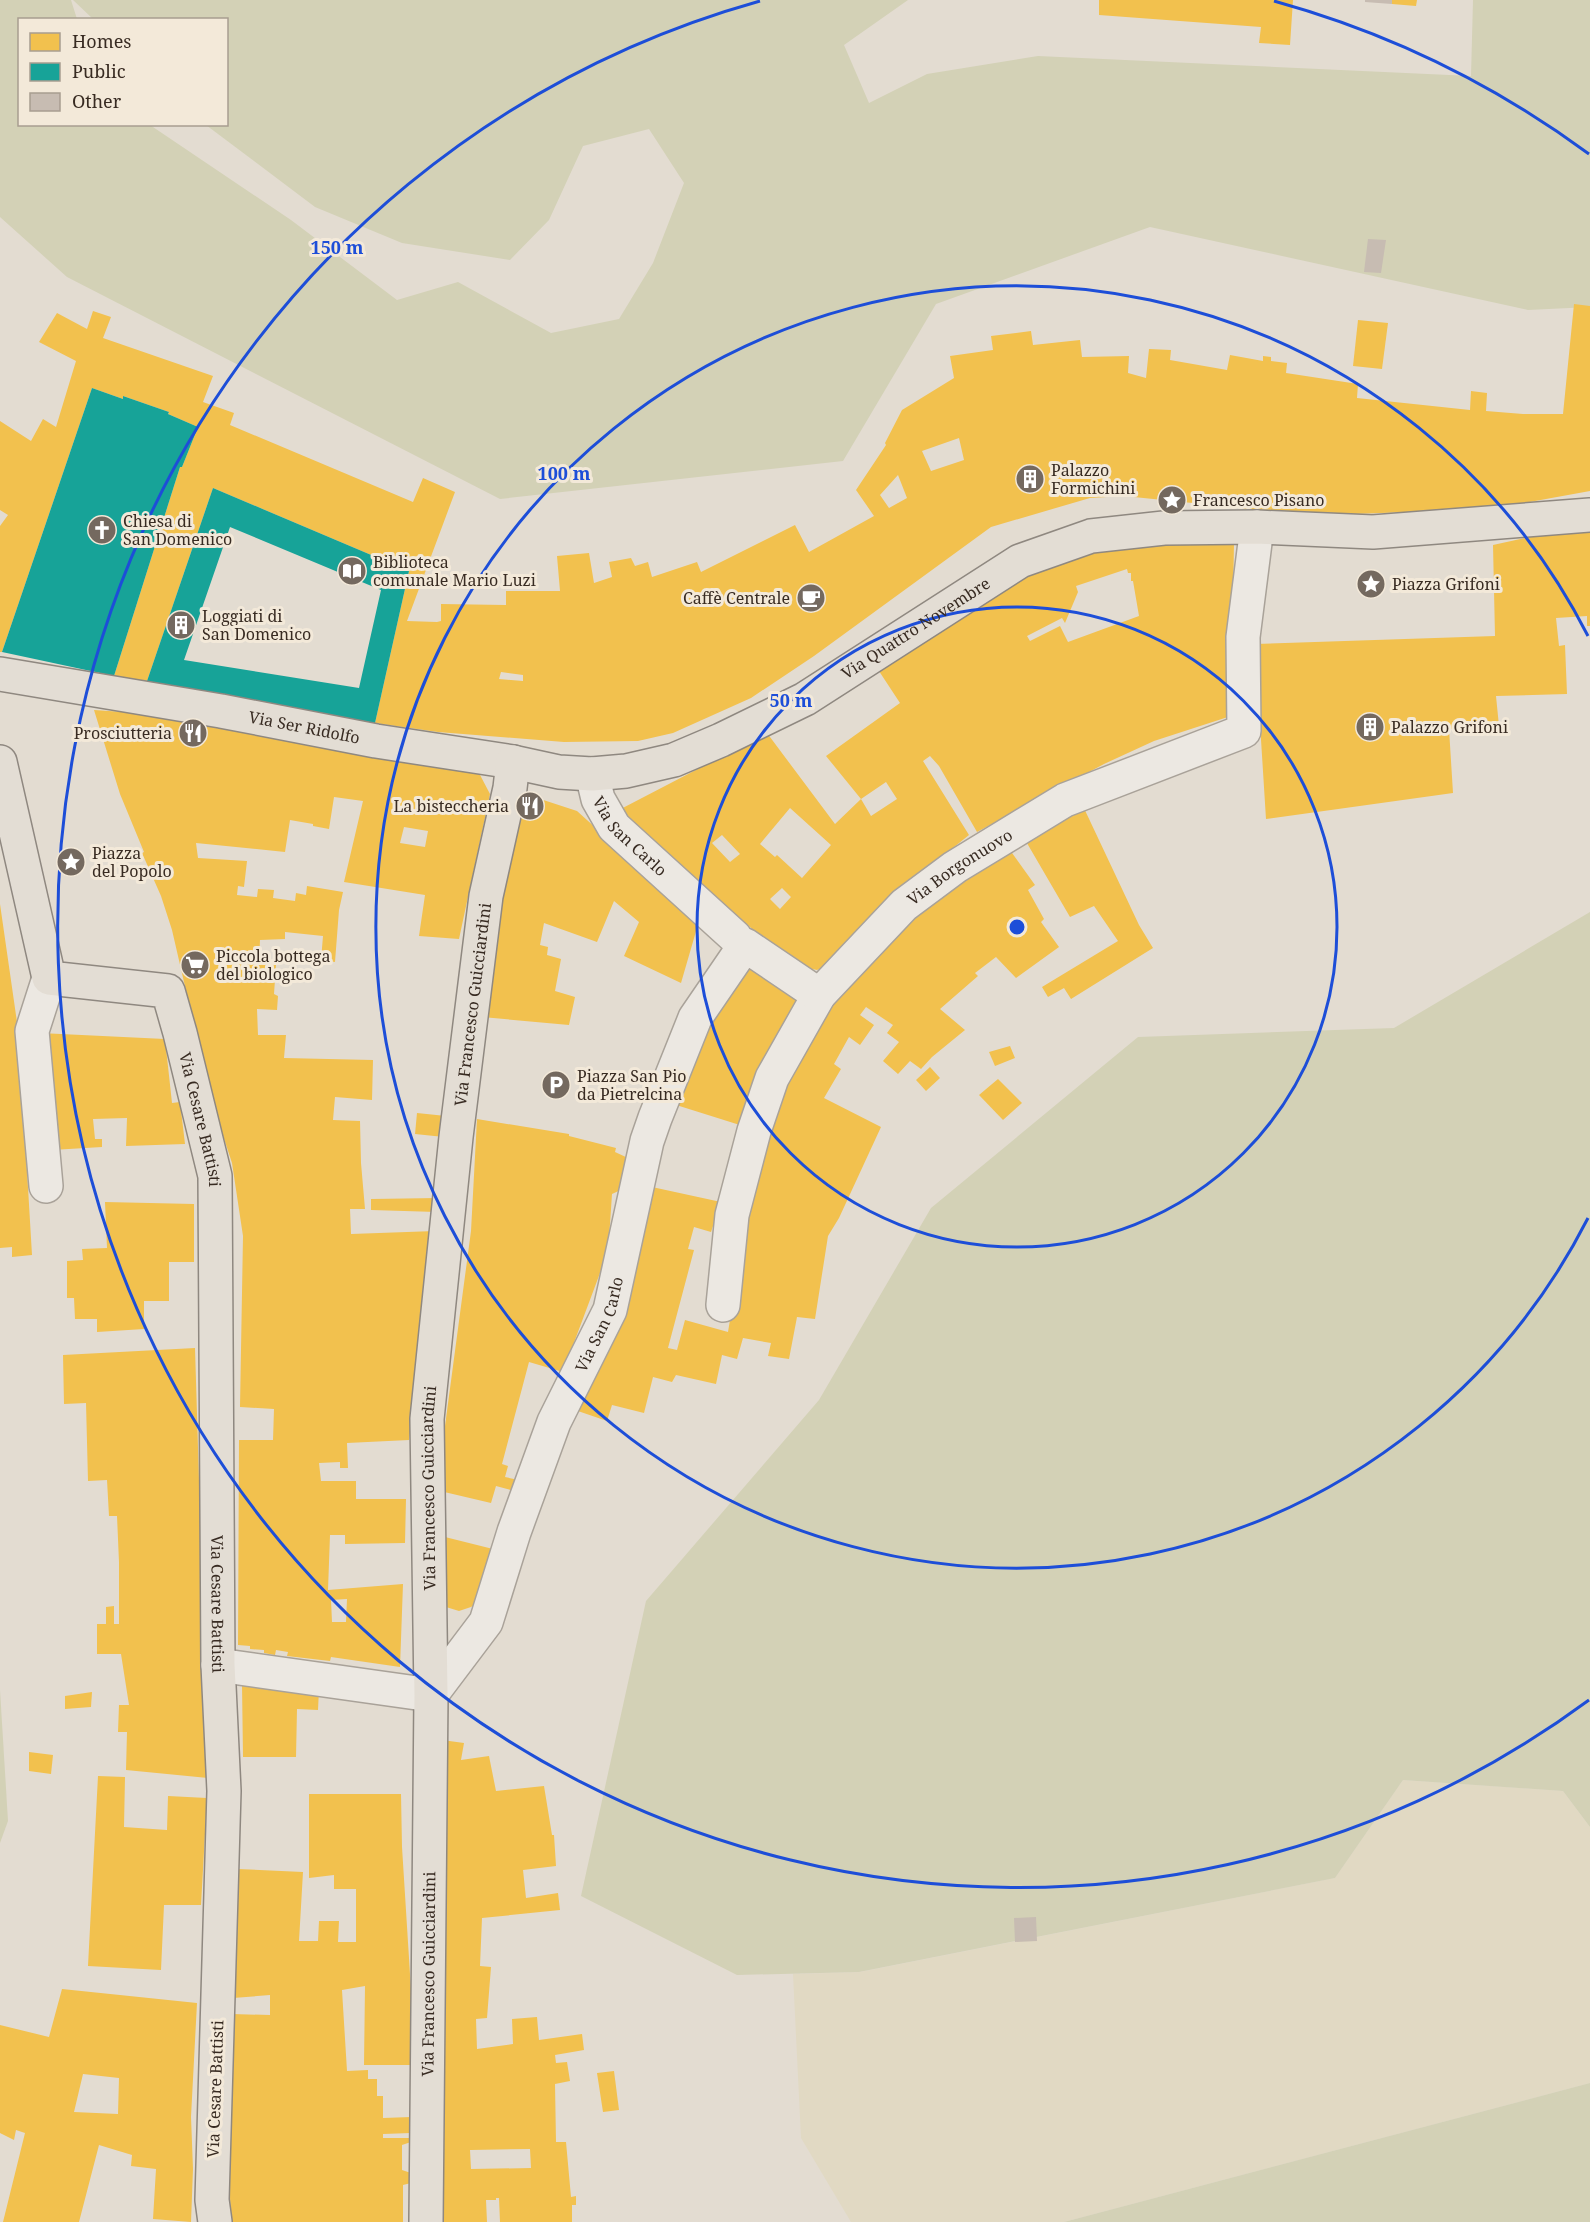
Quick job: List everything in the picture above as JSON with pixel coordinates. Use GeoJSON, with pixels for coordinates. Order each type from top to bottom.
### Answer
{"type":"FeatureCollection","features":[{"type":"Feature","properties":{"kind":"main road","name":"Via Quattro Novembre"},"geometry":{"type":"LineString","coordinates":[[513,762],[559,772],[592,774],[626,771],[674,760],[721,741],[805,699],[1020,561],[1091,536],[1164,528],[1257,527],[1372,532],[1590,515]]}},
{"type":"Feature","properties":{"kind":"main road","name":"Via Ser Ridolfo"},"geometry":{"type":"LineString","coordinates":[[0,674],[221,711],[376,741],[513,762]]}},
{"type":"Feature","properties":{"kind":"main road"},"geometry":{"type":"LineString","coordinates":[[0,762],[49,978]]}},
{"type":"Feature","properties":{"kind":"main road","name":"Via Francesco Guicciardini"},"geometry":{"type":"LineString","coordinates":[[426,2222],[431,1695],[426,1419],[456,1137],[477,894],[510,788],[513,762]]}},
{"type":"Feature","properties":{"kind":"main road","name":"Via Cesare Battisti"},"geometry":{"type":"LineString","coordinates":[[49,978],[168,991],[215,1176],[218,1665],[224,1791],[212,2199],[215,2222]]}},
{"type":"Feature","properties":{"kind":"street","name":"Via Borgonuovo"},"geometry":{"type":"LineString","coordinates":[[723,1305],[732,1215],[754,1131],[772,1078],[819,994],[904,905],[955,867],[1065,800],[1244,731],[1243,637],[1257,527]]}},
{"type":"Feature","properties":{"kind":"street","name":"Via San Carlo"},"geometry":{"type":"LineString","coordinates":[[431,1695],[486,1622],[514,1532],[554,1422],[610,1310],[647,1141],[655,1118],[695,1018],[740,941],[614,827],[598,799],[592,774]]}},
{"type":"Feature","properties":{"kind":"street"},"geometry":{"type":"LineString","coordinates":[[740,941],[819,994]]}},
{"type":"Feature","properties":{"kind":"street"},"geometry":{"type":"LineString","coordinates":[[46,1186],[32,1031],[49,978]]}},
{"type":"Feature","properties":{"kind":"street"},"geometry":{"type":"LineString","coordinates":[[218,1665],[431,1695]]}},
{"type":"Feature","properties":{"kind":"shaded area"},"geometry":{"type":"Polygon","coordinates":[[[0,0],[71,0],[77,18],[18,18],[18,126],[151,126],[291,220],[397,300],[458,282],[551,333],[619,319],[653,263],[684,183],[649,129],[583,146],[549,220],[510,260],[402,243],[315,207],[207,126],[228,126],[228,18],[92,18],[73,0],[908,0],[844,45],[869,103],[927,74],[1038,56],[1471,76],[1473,0],[1590,0],[1590,307],[1528,310],[1150,227],[936,304],[843,461],[500,499],[67,277],[0,217],[0,0]]]}},
{"type":"Feature","properties":{"kind":"shaded area"},"geometry":{"type":"Polygon","coordinates":[[[1590,912],[1590,1827],[1563,1791],[1403,1780],[1335,1878],[859,1972],[737,1975],[581,1896],[646,1601],[819,1400],[931,1208],[1138,1037],[1394,1028],[1590,912]]]}},
{"type":"Feature","properties":{"kind":"shaded area"},"geometry":{"type":"Polygon","coordinates":[[[0,1690],[8,1821],[0,1843],[0,1690]]]}},
{"type":"Feature","properties":{"kind":"shaded area"},"geometry":{"type":"Polygon","coordinates":[[[1403,1780],[1563,1791],[1590,1827],[1590,2083],[1064,2222],[851,2222],[801,2138],[793,1974],[860,1972],[1335,1878],[1403,1780]]]}},
{"type":"Feature","properties":{"kind":"shaded area"},"geometry":{"type":"Polygon","coordinates":[[[1590,2083],[1590,2222],[1064,2222],[1590,2083]]]}},
{"type":"Feature","properties":{"kind":"building: Homes"},"geometry":{"type":"Polygon","coordinates":[[[1099,0],[1293,0],[1290,45],[1259,43],[1261,27],[1099,15],[1099,0]]]}},
{"type":"Feature","properties":{"kind":"building: Homes"},"geometry":{"type":"Polygon","coordinates":[[[1392,0],[1417,0],[1416,6],[1392,4],[1392,0]]]}},
{"type":"Feature","properties":{"kind":"building: Homes"},"geometry":{"type":"Polygon","coordinates":[[[1574,304],[1590,306],[1590,491],[1492,509],[1353,514],[1251,509],[1124,496],[1090,498],[991,527],[814,656],[751,698],[673,733],[638,741],[564,742],[438,732],[375,723],[409,571],[213,488],[146,684],[114,676],[180,467],[182,467],[198,427],[168,414],[169,412],[92,388],[2,652],[0,652],[0,526],[8,515],[0,510],[0,421],[31,441],[43,419],[56,427],[76,361],[39,342],[57,313],[87,329],[93,311],[111,317],[103,338],[213,376],[203,402],[234,413],[230,425],[413,502],[423,478],[455,492],[407,621],[441,621],[441,604],[506,605],[506,591],[560,591],[557,556],[589,553],[594,583],[612,577],[609,562],[631,558],[635,566],[648,562],[652,577],[697,562],[701,572],[795,525],[809,552],[874,516],[856,490],[886,445],[902,410],[954,378],[950,356],[993,350],[991,336],[1031,331],[1033,345],[1080,340],[1082,357],[1129,356],[1128,373],[1146,378],[1149,349],[1171,350],[1170,360],[1227,370],[1230,355],[1263,361],[1263,356],[1271,357],[1271,361],[1287,363],[1286,373],[1358,384],[1357,398],[1470,410],[1471,391],[1487,393],[1486,411],[1563,414],[1574,304]],[[959,438],[922,451],[931,471],[964,460],[959,438]],[[898,475],[880,495],[889,508],[907,498],[898,475]],[[501,672],[499,679],[523,681],[523,675],[501,672]]]}},
{"type":"Feature","properties":{"kind":"building: Homes"},"geometry":{"type":"Polygon","coordinates":[[[1358,320],[1388,323],[1382,369],[1353,366],[1358,320]]]}},
{"type":"Feature","properties":{"kind":"building: Homes","name":"Palazzo Grifoni"},"geometry":{"type":"Polygon","coordinates":[[[1590,524],[1590,626],[1587,626],[1587,616],[1556,618],[1559,646],[1565,645],[1567,694],[1496,696],[1499,726],[1449,729],[1453,793],[1266,819],[1255,644],[1495,636],[1493,545],[1590,524]]]}},
{"type":"Feature","properties":{"kind":"building: Homes"},"geometry":{"type":"Polygon","coordinates":[[[1121,539],[1234,542],[1231,716],[1154,741],[1104,764],[977,832],[939,766],[930,756],[923,761],[969,835],[938,860],[825,967],[817,970],[807,968],[757,933],[615,812],[767,733],[835,824],[861,799],[826,756],[900,703],[877,668],[1061,555],[1121,539]],[[1127,569],[1076,586],[1078,592],[1065,623],[1062,618],[1027,636],[1030,641],[1060,626],[1068,642],[1139,616],[1131,573],[1128,573],[1127,569]],[[886,782],[861,799],[871,816],[897,799],[886,782]],[[790,808],[760,844],[775,857],[777,855],[802,878],[831,845],[790,808]],[[722,835],[712,843],[730,862],[740,854],[722,835]],[[782,888],[770,899],[780,909],[791,897],[782,888]]]}},
{"type":"Feature","properties":{"kind":"building: Homes"},"geometry":{"type":"Polygon","coordinates":[[[94,710],[138,713],[479,773],[490,794],[459,939],[419,936],[425,895],[344,882],[363,801],[334,797],[329,829],[290,820],[285,852],[196,843],[198,858],[247,861],[244,887],[238,886],[237,895],[257,897],[258,889],[274,890],[273,898],[295,901],[296,893],[306,895],[307,886],[343,892],[339,910],[335,962],[321,960],[323,936],[285,932],[285,939],[260,940],[259,963],[276,965],[274,994],[278,996],[277,1010],[257,1009],[258,1035],[286,1035],[284,1058],[373,1060],[372,1100],[335,1097],[333,1120],[360,1121],[365,1209],[350,1209],[351,1234],[435,1231],[409,1440],[347,1443],[348,1468],[340,1468],[340,1462],[319,1463],[321,1481],[356,1481],[356,1499],[406,1499],[405,1543],[345,1544],[345,1535],[330,1535],[328,1590],[403,1584],[400,1667],[331,1657],[330,1661],[287,1656],[288,1652],[276,1650],[275,1655],[264,1653],[264,1650],[250,1649],[250,1646],[238,1645],[239,1440],[273,1440],[274,1409],[240,1407],[243,1236],[232,1163],[211,1099],[172,930],[161,896],[120,794],[94,710]],[[404,827],[400,843],[425,847],[428,831],[404,827]],[[347,1599],[331,1600],[332,1622],[346,1622],[347,1599]]]}},
{"type":"Feature","properties":{"kind":"building: Homes"},"geometry":{"type":"Polygon","coordinates":[[[525,794],[577,811],[699,921],[681,983],[624,956],[639,922],[614,901],[597,942],[544,923],[540,945],[548,947],[547,955],[561,959],[555,991],[575,997],[569,1025],[482,1017],[486,967],[525,794]]]}},
{"type":"Feature","properties":{"kind":"building: Homes"},"geometry":{"type":"Polygon","coordinates":[[[1082,804],[1139,925],[1153,948],[1071,999],[1064,988],[1048,997],[1042,987],[1118,941],[1094,906],[1070,917],[1024,838],[1082,804]]]}},
{"type":"Feature","properties":{"kind":"building: Homes"},"geometry":{"type":"Polygon","coordinates":[[[1007,846],[1035,885],[1028,890],[1044,919],[1041,922],[1059,947],[1016,978],[996,957],[975,973],[978,976],[940,1009],[965,1030],[921,1069],[910,1061],[898,1074],[883,1061],[899,1042],[887,1033],[893,1025],[866,1007],[860,1015],[874,1025],[860,1045],[849,1037],[834,1064],[841,1069],[824,1098],[881,1127],[839,1218],[828,1236],[815,1319],[797,1317],[789,1359],[768,1356],[771,1343],[743,1338],[737,1359],[722,1355],[716,1384],[676,1375],[672,1382],[653,1377],[644,1413],[612,1405],[607,1421],[575,1410],[652,1187],[721,1202],[711,1232],[694,1227],[688,1249],[694,1250],[668,1348],[677,1350],[685,1320],[728,1332],[742,1247],[736,1245],[774,1107],[821,1015],[903,927],[991,854],[1007,846]]]}},
{"type":"Feature","properties":{"kind":"building: Homes"},"geometry":{"type":"Polygon","coordinates":[[[0,904],[19,1036],[32,1255],[12,1257],[12,1247],[0,1248],[0,904]]]}},
{"type":"Feature","properties":{"kind":"building: Homes"},"geometry":{"type":"Polygon","coordinates":[[[732,946],[801,993],[743,1126],[673,1104],[732,946]]]}},
{"type":"Feature","properties":{"kind":"building: Homes"},"geometry":{"type":"Polygon","coordinates":[[[40,1033],[165,1039],[172,1103],[180,1102],[185,1144],[126,1146],[127,1118],[93,1119],[95,1139],[102,1139],[102,1147],[52,1150],[40,1033]]]}},
{"type":"Feature","properties":{"kind":"building: Homes"},"geometry":{"type":"Polygon","coordinates":[[[1010,1046],[1015,1058],[995,1066],[989,1052],[1010,1046]]]}},
{"type":"Feature","properties":{"kind":"building: Homes"},"geometry":{"type":"Polygon","coordinates":[[[930,1067],[940,1078],[926,1091],[916,1080],[930,1067]]]}},
{"type":"Feature","properties":{"kind":"building: Homes"},"geometry":{"type":"Polygon","coordinates":[[[998,1079],[1022,1103],[1003,1120],[979,1095],[998,1079]]]}},
{"type":"Feature","properties":{"kind":"building: Homes"},"geometry":{"type":"Polygon","coordinates":[[[417,1113],[446,1116],[444,1137],[415,1134],[417,1113]]]}},
{"type":"Feature","properties":{"kind":"building: Homes"},"geometry":{"type":"Polygon","coordinates":[[[477,1119],[569,1134],[569,1136],[616,1148],[615,1152],[628,1158],[625,1188],[612,1194],[606,1257],[563,1372],[529,1362],[502,1464],[508,1466],[505,1477],[523,1481],[518,1492],[496,1486],[491,1503],[440,1491],[443,1441],[471,1231],[477,1119]]]}},
{"type":"Feature","properties":{"kind":"building: Homes"},"geometry":{"type":"Polygon","coordinates":[[[438,1198],[437,1212],[371,1210],[371,1199],[438,1198]]]}},
{"type":"Feature","properties":{"kind":"building: Homes"},"geometry":{"type":"Polygon","coordinates":[[[105,1202],[194,1204],[194,1262],[169,1262],[169,1301],[144,1301],[144,1329],[97,1332],[97,1319],[75,1319],[74,1298],[67,1298],[67,1261],[83,1260],[82,1249],[107,1248],[105,1202]]]}},
{"type":"Feature","properties":{"kind":"building: Homes"},"geometry":{"type":"Polygon","coordinates":[[[195,1348],[208,1778],[126,1770],[127,1732],[118,1732],[119,1705],[129,1705],[121,1654],[97,1654],[97,1624],[106,1624],[106,1607],[114,1606],[114,1624],[119,1624],[117,1516],[109,1516],[107,1480],[88,1481],[86,1403],[64,1404],[63,1355],[195,1348]]]}},
{"type":"Feature","properties":{"kind":"building: Homes"},"geometry":{"type":"Polygon","coordinates":[[[437,1535],[497,1550],[477,1603],[471,1607],[459,1611],[446,1607],[437,1535]]]}},
{"type":"Feature","properties":{"kind":"building: Homes"},"geometry":{"type":"Polygon","coordinates":[[[242,1684],[319,1689],[318,1710],[297,1709],[296,1757],[243,1757],[242,1684]]]}},
{"type":"Feature","properties":{"kind":"building: Homes"},"geometry":{"type":"Polygon","coordinates":[[[92,1692],[91,1707],[65,1709],[65,1696],[92,1692]]]}},
{"type":"Feature","properties":{"kind":"building: Homes"},"geometry":{"type":"Polygon","coordinates":[[[442,1740],[464,1743],[461,1760],[489,1756],[496,1791],[544,1786],[552,1835],[554,1835],[556,1866],[523,1870],[526,1898],[558,1893],[560,1910],[482,1918],[480,1966],[491,1967],[487,2018],[476,2019],[477,2049],[513,2044],[512,2019],[537,2017],[539,2040],[582,2034],[584,2050],[555,2055],[556,2063],[567,2062],[570,2081],[555,2084],[556,2142],[566,2142],[571,2197],[576,2196],[576,2205],[572,2205],[572,2222],[500,2222],[499,2198],[496,2198],[496,2200],[486,2200],[487,2222],[441,2222],[442,1740]],[[530,2149],[470,2150],[471,2169],[531,2168],[530,2149]]]}},
{"type":"Feature","properties":{"kind":"building: Homes"},"geometry":{"type":"Polygon","coordinates":[[[29,1752],[53,1755],[51,1774],[29,1771],[29,1752]]]}},
{"type":"Feature","properties":{"kind":"building: Homes"},"geometry":{"type":"Polygon","coordinates":[[[98,1776],[125,1777],[124,1827],[167,1830],[168,1796],[207,1798],[201,1905],[164,1905],[161,1970],[88,1966],[98,1776]]]}},
{"type":"Feature","properties":{"kind":"building: Homes"},"geometry":{"type":"Polygon","coordinates":[[[309,1794],[401,1794],[411,1990],[411,2065],[364,2065],[365,1986],[342,1990],[347,2071],[368,2070],[368,2079],[377,2079],[377,2096],[383,2096],[383,2118],[411,2117],[411,2133],[383,2134],[383,2138],[411,2138],[411,2142],[402,2145],[402,2170],[411,2173],[411,2183],[403,2185],[403,2222],[231,2222],[228,2149],[232,2014],[270,2015],[270,1995],[233,1998],[237,1869],[303,1872],[299,1941],[318,1941],[319,1921],[339,1921],[338,1942],[356,1942],[356,1889],[334,1889],[334,1875],[309,1878],[309,1794]]]}},
{"type":"Feature","properties":{"kind":"building: Homes"},"geometry":{"type":"Polygon","coordinates":[[[62,1989],[197,2003],[191,2117],[193,2169],[191,2222],[153,2219],[156,2169],[131,2166],[132,2155],[99,2145],[79,2222],[3,2222],[25,2133],[16,2130],[14,2140],[0,2133],[0,2025],[49,2037],[62,1989]],[[83,2074],[74,2112],[118,2114],[119,2078],[83,2074]]]}},
{"type":"Feature","properties":{"kind":"building: Homes"},"geometry":{"type":"Polygon","coordinates":[[[614,2071],[619,2110],[603,2112],[597,2073],[614,2071]]]}},
{"type":"Feature","properties":{"kind":"building: Public","name":"Chiesa di San Domenico"},"geometry":{"type":"Polygon","coordinates":[[[92,388],[169,412],[168,414],[198,427],[182,467],[180,467],[114,676],[2,652],[92,388]]]}},
{"type":"Feature","properties":{"kind":"building: Public","name":"Loggiati di San Domenico"},"geometry":{"type":"Polygon","coordinates":[[[213,488],[409,571],[375,723],[146,684],[213,488]],[[230,527],[184,660],[359,688],[381,590],[230,527]]]}},
{"type":"Feature","properties":{"kind":"building: Other"},"geometry":{"type":"Polygon","coordinates":[[[1365,0],[1392,0],[1392,4],[1365,2],[1365,0]]]}},
{"type":"Feature","properties":{"kind":"building: Other"},"geometry":{"type":"Polygon","coordinates":[[[1368,239],[1386,240],[1381,273],[1364,272],[1368,239]]]}},
{"type":"Feature","properties":{"kind":"building: Other"},"geometry":{"type":"Polygon","coordinates":[[[1036,1917],[1037,1941],[1015,1942],[1014,1918],[1036,1917]]]}},
{"type":"Feature","properties":{"kind":"place","name":"Palazzo Formichini"},"geometry":{"type":"Point","coordinates":[1030,479]}},
{"type":"Feature","properties":{"kind":"place","name":"Francesco Pisano"},"geometry":{"type":"Point","coordinates":[1172,500]}},
{"type":"Feature","properties":{"kind":"place","name":"Chiesa di San Domenico"},"geometry":{"type":"Point","coordinates":[102,530]}},
{"type":"Feature","properties":{"kind":"place","name":"Biblioteca comunale Mario Luzi"},"geometry":{"type":"Point","coordinates":[352,571]}},
{"type":"Feature","properties":{"kind":"place","name":"Piazza Grifoni"},"geometry":{"type":"Point","coordinates":[1371,584]}},
{"type":"Feature","properties":{"kind":"place","name":"Caffè Centrale"},"geometry":{"type":"Point","coordinates":[811,598]}},
{"type":"Feature","properties":{"kind":"place","name":"Loggiati di San Domenico"},"geometry":{"type":"Point","coordinates":[181,625]}},
{"type":"Feature","properties":{"kind":"place","name":"Palazzo Grifoni"},"geometry":{"type":"Point","coordinates":[1370,727]}},
{"type":"Feature","properties":{"kind":"place","name":"Prosciutteria"},"geometry":{"type":"Point","coordinates":[193,733]}},
{"type":"Feature","properties":{"kind":"place","name":"La bisteccheria"},"geometry":{"type":"Point","coordinates":[530,806]}},
{"type":"Feature","properties":{"kind":"place","name":"Piazza del Popolo"},"geometry":{"type":"Point","coordinates":[71,862]}},
{"type":"Feature","properties":{"kind":"place","name":"Piccola bottega del biologico"},"geometry":{"type":"Point","coordinates":[195,965]}},
{"type":"Feature","properties":{"kind":"place","name":"Piazza San Pio da Pietrelcina"},"geometry":{"type":"Point","coordinates":[556,1085]}}]}
